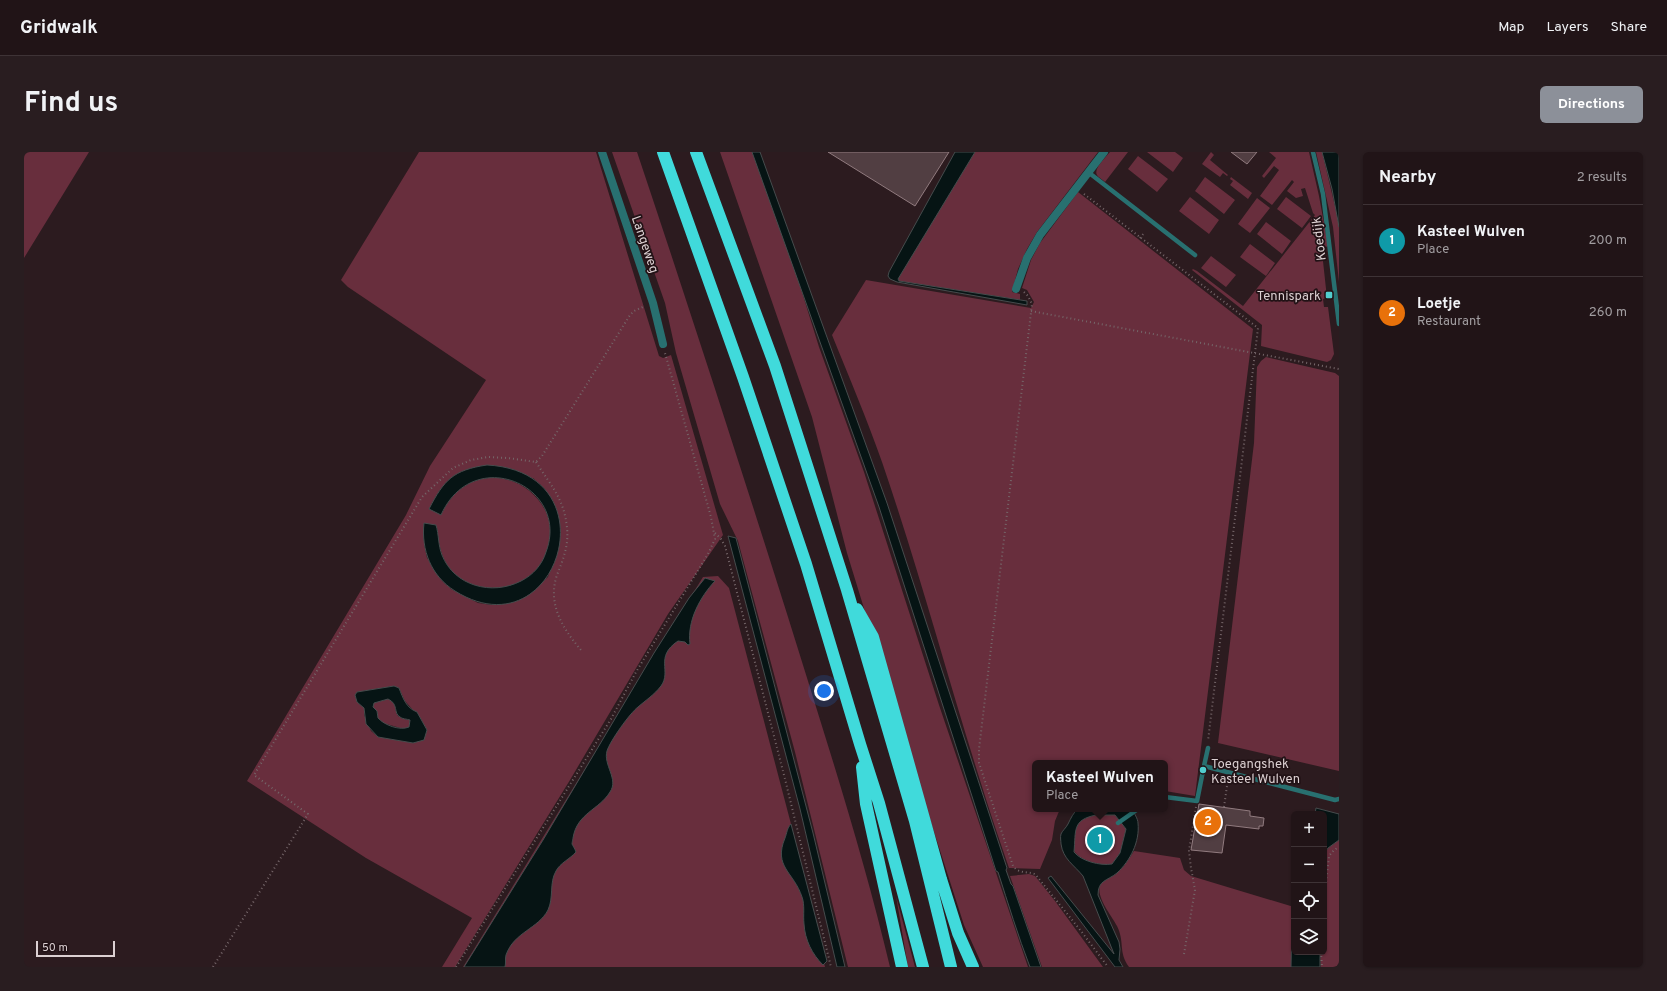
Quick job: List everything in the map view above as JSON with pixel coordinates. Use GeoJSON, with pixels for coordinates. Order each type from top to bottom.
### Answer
{"type":"FeatureCollection","features":[{"type":"Feature","properties":{"kind":"highway"},"geometry":{"type":"LineString","coordinates":[[663,152],[743,377],[806,564],[879,802],[923,967]]}},
{"type":"Feature","properties":{"kind":"highway"},"geometry":{"type":"LineString","coordinates":[[696,152],[775,366],[847,590],[914,821],[952,967]]}},
{"type":"Feature","properties":{"kind":"highway"},"geometry":{"type":"LineString","coordinates":[[847,590],[873,637],[941,879],[958,933],[973,967]]}},
{"type":"Feature","properties":{"kind":"highway"},"geometry":{"type":"LineString","coordinates":[[860,744],[866,804],[902,967]]}},
{"type":"Feature","properties":{"kind":"street","name":"Langeweg"},"geometry":{"type":"LineString","coordinates":[[602,152],[653,303],[663,344]]}},
{"type":"Feature","properties":{"kind":"street"},"geometry":{"type":"LineString","coordinates":[[1016,289],[1032,247],[1047,224],[1104,152]]}},
{"type":"Feature","properties":{"kind":"lane","name":"Koedijk"},"geometry":{"type":"LineString","coordinates":[[1313,152],[1323,194],[1339,324]]}},
{"type":"Feature","properties":{"kind":"lane"},"geometry":{"type":"LineString","coordinates":[[1088,172],[1195,255]]}},
{"type":"Feature","properties":{"kind":"lane"},"geometry":{"type":"LineString","coordinates":[[1168,797],[1198,801],[1208,748]]}},
{"type":"Feature","properties":{"kind":"lane"},"geometry":{"type":"LineString","coordinates":[[1204,766],[1335,800],[1339,799]]}},
{"type":"Feature","properties":{"kind":"lane"},"geometry":{"type":"LineString","coordinates":[[1118,823],[1133,812]]}},
{"type":"Feature","properties":{"kind":"path"},"geometry":{"type":"LineString","coordinates":[[1083,194],[1258,328],[1208,748]]}},
{"type":"Feature","properties":{"kind":"path"},"geometry":{"type":"LineString","coordinates":[[1140,238],[1144,233]]}},
{"type":"Feature","properties":{"kind":"path"},"geometry":{"type":"LineString","coordinates":[[1016,289],[1024,292],[1032,304],[979,758],[981,769],[1013,866],[1017,871],[1035,874],[1108,967]]}},
{"type":"Feature","properties":{"kind":"path"},"geometry":{"type":"LineString","coordinates":[[536,462],[542,456],[634,310]]}},
{"type":"Feature","properties":{"kind":"path"},"geometry":{"type":"LineString","coordinates":[[1031,310],[1339,369]]}},
{"type":"Feature","properties":{"kind":"path"},"geometry":{"type":"LineString","coordinates":[[456,967],[611,720],[636,672],[708,554],[715,539],[715,533],[663,344]]}},
{"type":"Feature","properties":{"kind":"path"},"geometry":{"type":"LineString","coordinates":[[213,967],[308,814],[254,775],[422,497],[453,468],[471,460],[488,457],[536,462],[558,493],[566,517],[567,530],[566,545],[553,594],[557,612],[565,630],[581,650]]}},
{"type":"Feature","properties":{"kind":"path"},"geometry":{"type":"LineString","coordinates":[[715,533],[725,546],[785,779],[831,967]]}},
{"type":"Feature","properties":{"kind":"path"},"geometry":{"type":"LineString","coordinates":[[1224,807],[1229,772]]}},
{"type":"Feature","properties":{"kind":"path"},"geometry":{"type":"LineString","coordinates":[[1184,954],[1195,890],[1189,850],[1198,801]]}},
{"type":"Feature","properties":{"kind":"path"},"geometry":{"type":"LineString","coordinates":[[1326,883],[1329,856],[1339,847]]}},
{"type":"Feature","properties":{"kind":"path"},"geometry":{"type":"LineString","coordinates":[[1321,955],[1322,967]]}},
{"type":"Feature","properties":{"kind":"shaded area"},"geometry":{"type":"Polygon","coordinates":[[[24,152],[89,152],[24,258],[24,152]]]}},
{"type":"Feature","properties":{"kind":"shaded area"},"geometry":{"type":"Polygon","coordinates":[[[419,152],[596,152],[659,356],[663,358],[671,355],[723,535],[668,614],[570,780],[455,967],[442,967],[472,918],[366,858],[247,781],[406,515],[430,466],[486,380],[348,287],[341,280],[419,152]],[[459,473],[441,515],[457,492],[477,480],[499,478],[519,484],[536,497],[547,515],[550,537],[543,560],[533,573],[514,585],[497,589],[478,586],[459,577],[452,571],[443,556],[438,538],[437,527],[424,523],[424,544],[427,558],[451,589],[478,603],[492,605],[508,603],[525,597],[548,577],[561,532],[557,511],[553,501],[544,488],[533,478],[459,473]],[[394,686],[357,692],[355,695],[357,702],[364,708],[364,715],[371,731],[378,737],[403,741],[427,730],[421,719],[405,701],[399,688],[394,686]]]}},
{"type":"Feature","properties":{"kind":"shaded area"},"geometry":{"type":"Polygon","coordinates":[[[612,152],[637,152],[676,268],[788,617],[855,835],[890,967],[848,967],[795,752],[738,541],[720,504],[676,353],[665,303],[612,152]]]}},
{"type":"Feature","properties":{"kind":"shaded area"},"geometry":{"type":"Polygon","coordinates":[[[720,152],[752,152],[796,273],[819,347],[864,472],[939,705],[1028,967],[983,967],[964,925],[905,742],[847,553],[812,417],[720,152]]]}},
{"type":"Feature","properties":{"kind":"shaded area"},"geometry":{"type":"Polygon","coordinates":[[[752,152],[760,152],[887,503],[1007,868],[1006,870],[1041,967],[1030,967],[1021,943],[998,872],[996,871],[879,507],[752,152]]]}},
{"type":"Feature","properties":{"kind":"shaded area"},"geometry":{"type":"Polygon","coordinates":[[[955,152],[975,152],[898,279],[899,281],[1027,301],[1027,305],[897,282],[890,279],[888,276],[955,152]]]}},
{"type":"Feature","properties":{"kind":"shaded area"},"geometry":{"type":"Polygon","coordinates":[[[975,152],[1098,152],[1037,232],[1027,249],[1018,269],[1012,292],[1020,294],[1020,300],[899,281],[898,278],[975,152]]]}},
{"type":"Feature","properties":{"kind":"shaded area"},"geometry":{"type":"Polygon","coordinates":[[[1110,152],[1128,152],[1105,182],[1096,172],[1100,163],[1110,152]]]}},
{"type":"Feature","properties":{"kind":"shaded area"},"geometry":{"type":"Polygon","coordinates":[[[1147,152],[1175,152],[1183,158],[1173,172],[1147,152]]]}},
{"type":"Feature","properties":{"kind":"shaded area"},"geometry":{"type":"Polygon","coordinates":[[[1211,152],[1214,155],[1210,160],[1228,175],[1227,176],[1223,173],[1220,177],[1202,164],[1211,152]]]}},
{"type":"Feature","properties":{"kind":"shaded area"},"geometry":{"type":"Polygon","coordinates":[[[1269,152],[1309,152],[1328,245],[1322,252],[1327,298],[1323,299],[1324,307],[1328,307],[1334,354],[1331,360],[1327,362],[1261,346],[1262,325],[1192,270],[1197,271],[1243,306],[1315,215],[1305,188],[1301,189],[1303,196],[1296,198],[1287,191],[1294,182],[1292,180],[1272,205],[1260,196],[1279,170],[1274,166],[1264,178],[1262,176],[1276,158],[1269,152]]]}},
{"type":"Feature","properties":{"kind":"shaded area"},"geometry":{"type":"Polygon","coordinates":[[[1316,152],[1322,152],[1338,219],[1339,282],[1333,227],[1316,152]]]}},
{"type":"Feature","properties":{"kind":"shaded area"},"geometry":{"type":"Polygon","coordinates":[[[1322,152],[1338,152],[1339,156],[1339,227],[1332,189],[1322,152]]]}},
{"type":"Feature","properties":{"kind":"shaded area"},"geometry":{"type":"Polygon","coordinates":[[[1138,156],[1168,179],[1157,192],[1128,169],[1138,156]]]}},
{"type":"Feature","properties":{"kind":"shaded area"},"geometry":{"type":"Polygon","coordinates":[[[1205,177],[1235,200],[1224,214],[1195,191],[1205,177]]]}},
{"type":"Feature","properties":{"kind":"shaded area"},"geometry":{"type":"Polygon","coordinates":[[[1231,177],[1252,193],[1248,199],[1230,185],[1233,181],[1230,179],[1231,177]]]}},
{"type":"Feature","properties":{"kind":"shaded area"},"geometry":{"type":"Polygon","coordinates":[[[1078,192],[1253,329],[1195,796],[1168,792],[1168,760],[1032,760],[1032,812],[1059,812],[1055,821],[1052,840],[1040,869],[1009,868],[976,767],[899,512],[864,414],[832,335],[866,280],[1031,308],[1034,302],[1027,290],[1022,288],[1031,260],[1040,243],[1078,192]]]}},
{"type":"Feature","properties":{"kind":"shaded area"},"geometry":{"type":"Polygon","coordinates":[[[1190,197],[1219,220],[1209,234],[1179,211],[1190,197]]]}},
{"type":"Feature","properties":{"kind":"shaded area"},"geometry":{"type":"Polygon","coordinates":[[[1286,197],[1311,216],[1302,228],[1277,209],[1286,197]]]}},
{"type":"Feature","properties":{"kind":"shaded area"},"geometry":{"type":"Polygon","coordinates":[[[1257,198],[1270,208],[1250,233],[1238,224],[1257,198]]]}},
{"type":"Feature","properties":{"kind":"shaded area"},"geometry":{"type":"Polygon","coordinates":[[[1266,222],[1291,241],[1282,254],[1257,234],[1266,222]]]}},
{"type":"Feature","properties":{"kind":"shaded area"},"geometry":{"type":"Polygon","coordinates":[[[1250,244],[1275,263],[1266,276],[1240,257],[1250,244]]]}},
{"type":"Feature","properties":{"kind":"shaded area"},"geometry":{"type":"Polygon","coordinates":[[[1211,256],[1236,275],[1226,287],[1201,268],[1211,256]]]}},
{"type":"Feature","properties":{"kind":"shaded area"},"geometry":{"type":"Polygon","coordinates":[[[1266,357],[1335,373],[1339,376],[1339,771],[1218,743],[1254,443],[1257,367],[1266,357]]]}},
{"type":"Feature","properties":{"kind":"shaded area"},"geometry":{"type":"Polygon","coordinates":[[[487,465],[527,475],[550,497],[560,525],[557,555],[544,581],[521,599],[491,604],[455,591],[440,578],[429,562],[423,533],[424,523],[436,525],[442,555],[448,566],[455,574],[465,581],[475,585],[486,588],[498,588],[521,581],[533,573],[542,561],[546,552],[550,529],[545,508],[532,492],[515,482],[495,478],[474,481],[456,493],[441,515],[429,509],[434,499],[451,478],[466,470],[487,465]]]}},
{"type":"Feature","properties":{"kind":"shaded area"},"geometry":{"type":"Polygon","coordinates":[[[728,536],[736,538],[813,833],[845,967],[837,967],[800,809],[728,536]]]}},
{"type":"Feature","properties":{"kind":"shaded area"},"geometry":{"type":"Polygon","coordinates":[[[718,576],[729,588],[791,824],[789,826],[825,967],[463,967],[703,577],[718,576]]]}},
{"type":"Feature","properties":{"kind":"shaded area"},"geometry":{"type":"Polygon","coordinates":[[[705,578],[715,581],[704,594],[696,610],[691,627],[690,644],[688,645],[685,642],[678,641],[671,647],[665,658],[665,675],[661,686],[630,715],[609,746],[606,756],[613,782],[612,787],[605,798],[584,817],[575,830],[572,844],[576,852],[556,871],[548,910],[538,922],[520,936],[510,947],[506,955],[505,967],[464,967],[543,840],[654,653],[689,598],[705,578]]]}},
{"type":"Feature","properties":{"kind":"shaded area"},"geometry":{"type":"Polygon","coordinates":[[[394,686],[399,688],[405,702],[410,708],[417,712],[427,730],[424,740],[413,743],[378,737],[366,724],[364,708],[357,702],[355,695],[357,692],[394,686]],[[388,699],[374,703],[373,707],[377,711],[378,718],[392,727],[409,727],[410,720],[402,718],[398,715],[394,703],[388,699]]]}},
{"type":"Feature","properties":{"kind":"shaded area"},"geometry":{"type":"Polygon","coordinates":[[[388,699],[394,703],[398,715],[402,718],[410,720],[409,727],[404,729],[383,723],[377,718],[378,714],[373,707],[374,703],[388,699]]]}},
{"type":"Feature","properties":{"kind":"shaded area"},"geometry":{"type":"Polygon","coordinates":[[[1316,808],[1339,814],[1339,840],[1327,850],[1327,811],[1316,811],[1316,808]]]}},
{"type":"Feature","properties":{"kind":"shaded area"},"geometry":{"type":"Polygon","coordinates":[[[1075,812],[1133,812],[1138,823],[1136,844],[1130,857],[1117,873],[1101,884],[1098,890],[1098,895],[1119,942],[1119,960],[1123,967],[1115,967],[1048,878],[1051,876],[1114,954],[1083,876],[1069,862],[1062,849],[1061,834],[1075,812]],[[1096,815],[1088,817],[1079,823],[1077,827],[1074,852],[1081,858],[1091,862],[1112,864],[1120,853],[1126,829],[1115,815],[1096,815]]]}},
{"type":"Feature","properties":{"kind":"shaded area"},"geometry":{"type":"Polygon","coordinates":[[[1096,815],[1115,815],[1126,829],[1120,853],[1112,864],[1091,862],[1081,858],[1074,851],[1076,832],[1079,823],[1088,817],[1096,815]]]}},
{"type":"Feature","properties":{"kind":"shaded area"},"geometry":{"type":"Polygon","coordinates":[[[791,824],[827,961],[823,965],[812,951],[808,941],[805,930],[802,897],[786,869],[781,856],[782,848],[791,824]]]}},
{"type":"Feature","properties":{"kind":"shaded area"},"geometry":{"type":"Polygon","coordinates":[[[1339,840],[1339,967],[1321,967],[1320,955],[1327,955],[1328,848],[1339,840]]]}},
{"type":"Feature","properties":{"kind":"shaded area"},"geometry":{"type":"Polygon","coordinates":[[[1134,851],[1180,858],[1184,870],[1191,876],[1291,906],[1291,967],[1129,967],[1122,952],[1121,937],[1117,926],[1104,905],[1099,889],[1102,882],[1117,873],[1134,851]]]}},
{"type":"Feature","properties":{"kind":"shaded area"},"geometry":{"type":"Polygon","coordinates":[[[1029,874],[1035,876],[1055,901],[1103,967],[1042,967],[1010,876],[1029,874]]]}},
{"type":"Feature","properties":{"kind":"shaded area"},"geometry":{"type":"Polygon","coordinates":[[[896,896],[915,967],[908,967],[896,896]]]}},
{"type":"Feature","properties":{"kind":"shaded area"},"geometry":{"type":"Polygon","coordinates":[[[1291,955],[1320,955],[1320,967],[1291,967],[1291,955]]]}},
{"type":"Feature","properties":{"kind":"building"},"geometry":{"type":"Polygon","coordinates":[[[828,152],[949,152],[915,206],[828,152]]]}},
{"type":"Feature","properties":{"kind":"building"},"geometry":{"type":"Polygon","coordinates":[[[1231,152],[1257,152],[1247,164],[1231,152]]]}},
{"type":"Feature","properties":{"kind":"building"},"geometry":{"type":"Polygon","coordinates":[[[1199,804],[1250,811],[1250,816],[1264,818],[1263,826],[1259,826],[1259,829],[1226,825],[1222,853],[1191,850],[1199,804]]]}},
{"type":"Feature","properties":{"kind":"place","name":"Tennispark"},"geometry":{"type":"Point","coordinates":[1329,295]}},
{"type":"Feature","properties":{"kind":"place","name":"Toegangshek Kasteel Wulven"},"geometry":{"type":"Point","coordinates":[1203,770]}},
{"type":"Feature","properties":{"kind":"place","name":"Loetje"},"geometry":{"type":"Point","coordinates":[1208,822]}},
{"type":"Feature","properties":{"kind":"place","name":"Kasteel Wulven"},"geometry":{"type":"Point","coordinates":[1100,840]}}]}
